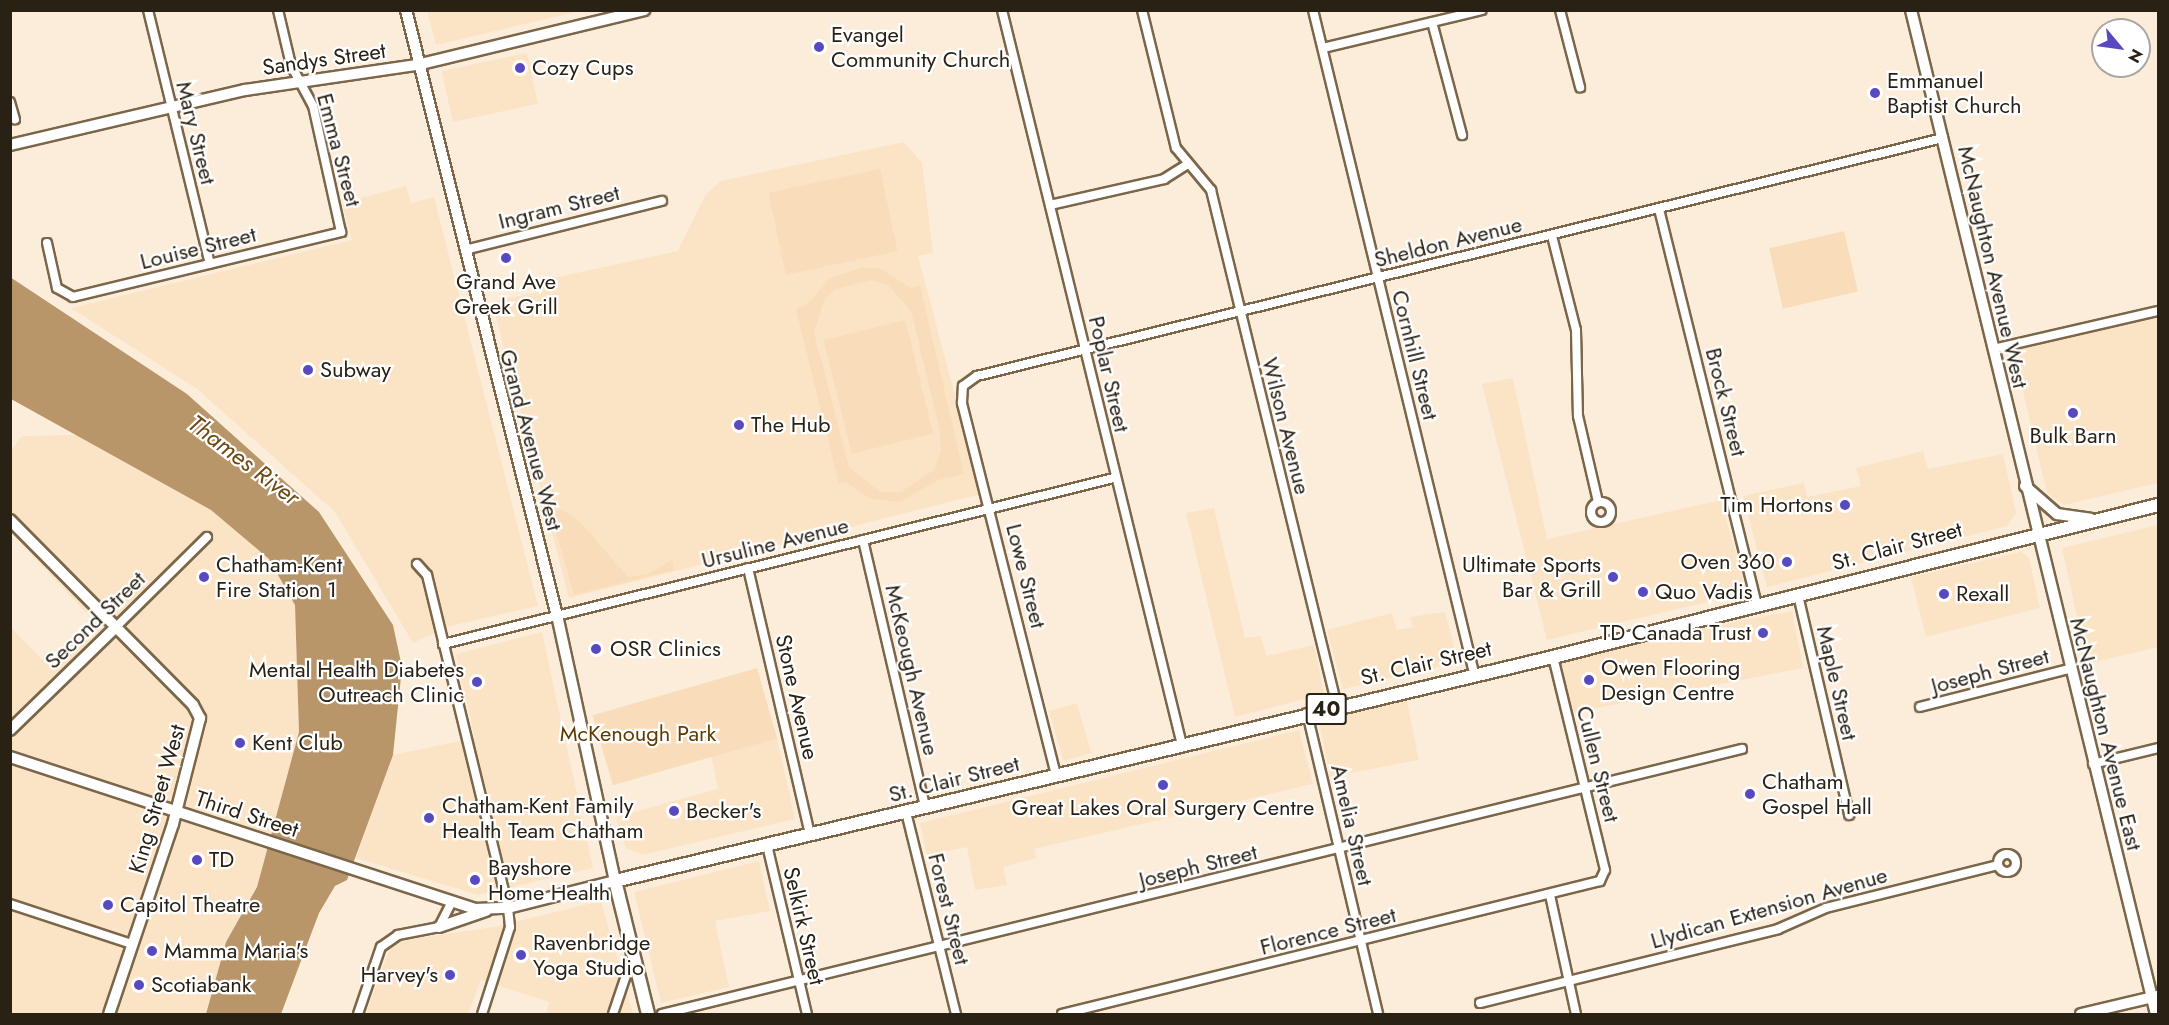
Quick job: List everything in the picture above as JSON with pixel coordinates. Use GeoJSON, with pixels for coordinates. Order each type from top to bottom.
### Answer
{"type":"FeatureCollection","features":[{"type":"Feature","properties":{"kind":"main road","name":"Grand Avenue West"},"geometry":{"type":"LineString","coordinates":[[406,10],[417,65],[557,616],[615,881]]}},
{"type":"Feature","properties":{"kind":"main road","name":"Sandys Street"},"geometry":{"type":"LineString","coordinates":[[10,145],[170,106],[417,65],[644,10]]}},
{"type":"Feature","properties":{"kind":"main road","name":"McNaughton Avenue West"},"geometry":{"type":"LineString","coordinates":[[1911,10],[2036,532]]}},
{"type":"Feature","properties":{"kind":"main road"},"geometry":{"type":"LineString","coordinates":[[2024,486],[2057,514],[2102,519]]}},
{"type":"Feature","properties":{"kind":"main road","name":"St. Clair Street"},"geometry":{"type":"LineString","coordinates":[[492,909],[508,908],[1307,713],[1474,673],[1553,657],[2036,532],[2158,505]]}},
{"type":"Feature","properties":{"kind":"main road","name":"King Street West"},"geometry":{"type":"LineString","coordinates":[[10,520],[198,711],[199,730],[109,1014]]}},
{"type":"Feature","properties":{"kind":"main road","name":"McNaughton Avenue East"},"geometry":{"type":"LineString","coordinates":[[2036,532],[2092,764],[2155,996],[2156,1014]]}},
{"type":"Feature","properties":{"kind":"main road","name":"Second Street"},"geometry":{"type":"LineString","coordinates":[[10,730],[116,627]]}},
{"type":"Feature","properties":{"kind":"main road","name":"Third Street"},"geometry":{"type":"LineString","coordinates":[[10,757],[452,902],[492,909]]}},
{"type":"Feature","properties":{"kind":"main road"},"geometry":{"type":"LineString","coordinates":[[615,881],[632,958],[648,1014]]}},
{"type":"Feature","properties":{"kind":"main road"},"geometry":{"type":"LineString","coordinates":[[439,927],[492,909]]}},
{"type":"Feature","properties":{"kind":"main road"},"geometry":{"type":"LineString","coordinates":[[2081,1014],[2155,996]]}},
{"type":"Feature","properties":{"kind":"street","name":"Mary Street"},"geometry":{"type":"LineString","coordinates":[[148,10],[210,264]]}},
{"type":"Feature","properties":{"kind":"street","name":"Emma Street"},"geometry":{"type":"LineString","coordinates":[[278,10],[277,24],[313,106],[342,232]]}},
{"type":"Feature","properties":{"kind":"street","name":"Poplar Street"},"geometry":{"type":"LineString","coordinates":[[1002,10],[1114,478],[1182,745]]}},
{"type":"Feature","properties":{"kind":"street"},"geometry":{"type":"LineString","coordinates":[[1050,205],[1164,179],[1186,165],[1176,148],[1142,10]]}},
{"type":"Feature","properties":{"kind":"street","name":"Cornhill Street"},"geometry":{"type":"LineString","coordinates":[[1313,10],[1474,673]]}},
{"type":"Feature","properties":{"kind":"street"},"geometry":{"type":"LineString","coordinates":[[1323,48],[1482,10]]}},
{"type":"Feature","properties":{"kind":"street"},"geometry":{"type":"LineString","coordinates":[[1560,10],[1580,87]]}},
{"type":"Feature","properties":{"kind":"street"},"geometry":{"type":"LineString","coordinates":[[1432,22],[1461,135]]}},
{"type":"Feature","properties":{"kind":"street"},"geometry":{"type":"LineString","coordinates":[[10,102],[15,119]]}},
{"type":"Feature","properties":{"kind":"street","name":"Sheldon Avenue"},"geometry":{"type":"LineString","coordinates":[[963,386],[977,376],[1943,138]]}},
{"type":"Feature","properties":{"kind":"street","name":"Wilson Avenue"},"geometry":{"type":"LineString","coordinates":[[1186,165],[1211,190],[1337,706]]}},
{"type":"Feature","properties":{"kind":"street","name":"Ingram Street"},"geometry":{"type":"LineString","coordinates":[[465,250],[662,201]]}},
{"type":"Feature","properties":{"kind":"street","name":"Brock Street"},"geometry":{"type":"LineString","coordinates":[[1659,209],[1757,604]]}},
{"type":"Feature","properties":{"kind":"street","name":"Louise Street"},"geometry":{"type":"LineString","coordinates":[[47,243],[64,295],[210,264],[342,232]]}},
{"type":"Feature","properties":{"kind":"street"},"geometry":{"type":"LineString","coordinates":[[1552,236],[1576,330],[1578,416],[1598,502]]}},
{"type":"Feature","properties":{"kind":"street"},"geometry":{"type":"LineString","coordinates":[[1992,349],[2158,311]]}},
{"type":"Feature","properties":{"kind":"street","name":"Lowe Street"},"geometry":{"type":"LineString","coordinates":[[963,386],[962,403],[1056,776]]}},
{"type":"Feature","properties":{"kind":"street","name":"Ursuline Avenue"},"geometry":{"type":"LineString","coordinates":[[443,644],[1114,478]]}},
{"type":"Feature","properties":{"kind":"street","name":"Second Street"},"geometry":{"type":"LineString","coordinates":[[116,627],[207,537]]}},
{"type":"Feature","properties":{"kind":"street","name":"McKeough Avenue"},"geometry":{"type":"LineString","coordinates":[[863,540],[926,807]]}},
{"type":"Feature","properties":{"kind":"street"},"geometry":{"type":"LineString","coordinates":[[417,564],[427,575],[508,908],[510,927],[482,1014]]}},
{"type":"Feature","properties":{"kind":"street","name":"Stone Avenue"},"geometry":{"type":"LineString","coordinates":[[748,568],[810,834]]}},
{"type":"Feature","properties":{"kind":"street","name":"Maple Street"},"geometry":{"type":"LineString","coordinates":[[1798,595],[1849,815]]}},
{"type":"Feature","properties":{"kind":"street","name":"Cullen Street"},"geometry":{"type":"LineString","coordinates":[[1553,657],[1605,870],[1602,879]]}},
{"type":"Feature","properties":{"kind":"street","name":"Joseph Street"},"geometry":{"type":"LineString","coordinates":[[1920,707],[2069,669]]}},
{"type":"Feature","properties":{"kind":"street","name":"Amelia Street"},"geometry":{"type":"LineString","coordinates":[[1307,713],[1378,1014]]}},
{"type":"Feature","properties":{"kind":"street"},"geometry":{"type":"LineString","coordinates":[[2092,764],[2158,748]]}},
{"type":"Feature","properties":{"kind":"street","name":"Joseph Street"},"geometry":{"type":"LineString","coordinates":[[662,1014],[1340,850],[1743,749]]}},
{"type":"Feature","properties":{"kind":"street","name":"Forest Street"},"geometry":{"type":"LineString","coordinates":[[906,812],[956,1014]]}},
{"type":"Feature","properties":{"kind":"street","name":"Selkirk Street"},"geometry":{"type":"LineString","coordinates":[[767,845],[807,1014]]}},
{"type":"Feature","properties":{"kind":"street","name":"Llydican Extension Avenue"},"geometry":{"type":"LineString","coordinates":[[1480,1003],[1778,929],[1826,908],[1998,865]]}},
{"type":"Feature","properties":{"kind":"street","name":"Florence Street"},"geometry":{"type":"LineString","coordinates":[[1062,1014],[1550,895],[1602,879]]}},
{"type":"Feature","properties":{"kind":"street"},"geometry":{"type":"LineString","coordinates":[[1550,895],[1576,1014]]}},
{"type":"Feature","properties":{"kind":"street"},"geometry":{"type":"LineString","coordinates":[[358,1014],[381,947],[398,935],[439,927],[452,902]]}},
{"type":"Feature","properties":{"kind":"street"},"geometry":{"type":"LineString","coordinates":[[10,904],[132,944]]}},
{"type":"Feature","properties":{"kind":"street"},"geometry":{"type":"LineString","coordinates":[[613,1014],[632,958]]}},
{"type":"Feature","properties":{"kind":"shaded area"},"geometry":{"type":"Polygon","coordinates":[[[427,10],[580,10],[580,11],[436,45],[427,10]]]}},
{"type":"Feature","properties":{"kind":"shaded area"},"geometry":{"type":"Polygon","coordinates":[[[527,53],[538,104],[453,122],[442,71],[527,53]]]}},
{"type":"Feature","properties":{"kind":"shaded area"},"geometry":{"type":"Polygon","coordinates":[[[904,142],[922,163],[933,253],[918,256],[981,494],[569,598],[492,302],[537,292],[535,282],[678,251],[706,194],[721,181],[904,142]]]}},
{"type":"Feature","properties":{"kind":"shaded area"},"geometry":{"type":"Polygon","coordinates":[[[406,186],[411,203],[434,197],[538,606],[450,626],[413,643],[335,512],[197,389],[71,308],[352,240],[342,203],[406,186]]]}},
{"type":"Feature","properties":{"kind":"shaded area"},"geometry":{"type":"Polygon","coordinates":[[[2158,318],[2158,483],[2064,505],[2047,493],[2015,358],[2017,349],[2158,318]]]}},
{"type":"Feature","properties":{"kind":"shaded area"},"geometry":{"type":"Polygon","coordinates":[[[1513,378],[1547,539],[1721,500],[1744,584],[1741,594],[1547,640],[1482,384],[1513,378]]]}},
{"type":"Feature","properties":{"kind":"shaded area"},"geometry":{"type":"Polygon","coordinates":[[[77,435],[211,510],[269,559],[295,605],[299,732],[257,887],[226,942],[206,1014],[11,1014],[11,628],[51,668],[96,623],[11,533],[10,452],[22,436],[77,435]]]}},
{"type":"Feature","properties":{"kind":"shaded area"},"geometry":{"type":"Polygon","coordinates":[[[1923,451],[1928,469],[2003,454],[2016,513],[2007,526],[1767,587],[1743,496],[1804,483],[1807,497],[1861,486],[1856,468],[1923,451]]]}},
{"type":"Feature","properties":{"kind":"shaded area"},"geometry":{"type":"Polygon","coordinates":[[[1214,508],[1245,638],[1260,636],[1267,656],[1314,645],[1324,694],[1235,717],[1186,513],[1214,508]]]}},
{"type":"Feature","properties":{"kind":"shaded area"},"geometry":{"type":"Polygon","coordinates":[[[2158,525],[2158,647],[2087,664],[2062,548],[2158,525]]]}},
{"type":"Feature","properties":{"kind":"shaded area"},"geometry":{"type":"Polygon","coordinates":[[[2021,552],[2029,558],[2040,608],[1926,637],[1911,577],[2021,552]]]}},
{"type":"Feature","properties":{"kind":"shaded area"},"geometry":{"type":"Polygon","coordinates":[[[1792,611],[1803,668],[1567,714],[1556,657],[1792,611]]]}},
{"type":"Feature","properties":{"kind":"shaded area"},"geometry":{"type":"Polygon","coordinates":[[[1445,612],[1458,662],[1343,689],[1327,630],[1392,613],[1397,630],[1413,627],[1410,617],[1445,612]]]}},
{"type":"Feature","properties":{"kind":"shaded area"},"geometry":{"type":"Polygon","coordinates":[[[542,632],[593,868],[478,895],[356,858],[393,755],[475,738],[456,654],[542,632]]]}},
{"type":"Feature","properties":{"kind":"shaded area"},"geometry":{"type":"Polygon","coordinates":[[[1407,701],[1418,760],[1330,777],[1319,718],[1407,701]]]}},
{"type":"Feature","properties":{"kind":"shaded area"},"geometry":{"type":"Polygon","coordinates":[[[1077,703],[1091,753],[1063,761],[1049,711],[1077,703]]]}},
{"type":"Feature","properties":{"kind":"shaded area"},"geometry":{"type":"Polygon","coordinates":[[[1299,730],[1313,784],[1034,849],[1037,858],[1003,867],[1007,885],[975,890],[967,847],[927,855],[920,823],[1299,730]]]}},
{"type":"Feature","properties":{"kind":"shaded area"},"geometry":{"type":"Polygon","coordinates":[[[777,738],[795,819],[642,855],[626,848],[616,817],[718,789],[711,755],[777,738]]]}},
{"type":"Feature","properties":{"kind":"shaded area"},"geometry":{"type":"Polygon","coordinates":[[[759,861],[770,911],[715,921],[729,987],[661,1003],[634,892],[759,861]]]}},
{"type":"Feature","properties":{"kind":"shaded area"},"geometry":{"type":"Polygon","coordinates":[[[601,901],[633,1014],[546,1014],[549,1002],[481,980],[468,1014],[366,1014],[392,942],[494,927],[601,901]]]}},
{"type":"Feature","properties":{"kind":"green space"},"geometry":{"type":"Polygon","coordinates":[[[880,169],[897,251],[786,275],[768,193],[880,169]]]}},
{"type":"Feature","properties":{"kind":"green space"},"geometry":{"type":"Polygon","coordinates":[[[1844,231],[1858,291],[1783,309],[1769,248],[1844,231]]]}},
{"type":"Feature","properties":{"kind":"green space"},"geometry":{"type":"Polygon","coordinates":[[[863,267],[881,269],[911,288],[920,286],[964,474],[938,480],[900,502],[871,499],[846,482],[839,484],[796,309],[808,304],[829,279],[863,267]],[[871,280],[836,289],[824,300],[814,333],[849,467],[880,492],[901,492],[934,470],[941,451],[940,431],[911,311],[889,286],[871,280]]]}},
{"type":"Feature","properties":{"kind":"green space"},"geometry":{"type":"Polygon","coordinates":[[[905,320],[933,434],[852,454],[823,340],[905,320]]]}},
{"type":"Feature","properties":{"kind":"green space"},"geometry":{"type":"Polygon","coordinates":[[[561,509],[580,522],[628,577],[648,574],[672,560],[674,570],[574,595],[554,525],[554,512],[561,509]]]}},
{"type":"Feature","properties":{"kind":"green space","name":"McKenough Park"},"geometry":{"type":"Polygon","coordinates":[[[757,668],[777,738],[613,785],[593,715],[757,668]]]}},
{"type":"Feature","properties":{"kind":"water","name":"Thames River"},"geometry":{"type":"Polygon","coordinates":[[[10,277],[187,394],[319,512],[393,625],[402,667],[393,755],[347,880],[335,886],[319,913],[281,1014],[206,1014],[226,942],[257,887],[299,732],[295,605],[269,559],[211,510],[11,399],[10,277]]]}},
{"type":"Feature","properties":{"kind":"place","name":"Evangel Community Church"},"geometry":{"type":"Point","coordinates":[819,47]}},
{"type":"Feature","properties":{"kind":"place","name":"Cozy Cups"},"geometry":{"type":"Point","coordinates":[520,68]}},
{"type":"Feature","properties":{"kind":"place","name":"Emmanuel Baptist Church"},"geometry":{"type":"Point","coordinates":[1875,93]}},
{"type":"Feature","properties":{"kind":"place","name":"Grand Ave Greek Grill"},"geometry":{"type":"Point","coordinates":[506,258]}},
{"type":"Feature","properties":{"kind":"place","name":"Subway"},"geometry":{"type":"Point","coordinates":[308,370]}},
{"type":"Feature","properties":{"kind":"place","name":"Bulk Barn"},"geometry":{"type":"Point","coordinates":[2073,413]}},
{"type":"Feature","properties":{"kind":"place","name":"The Hub"},"geometry":{"type":"Point","coordinates":[739,425]}},
{"type":"Feature","properties":{"kind":"place","name":"Tim Hortons"},"geometry":{"type":"Point","coordinates":[1845,505]}},
{"type":"Feature","properties":{"kind":"place","name":"Oven 360"},"geometry":{"type":"Point","coordinates":[1787,562]}},
{"type":"Feature","properties":{"kind":"place","name":"Chatham-Kent Fire Station 1"},"geometry":{"type":"Point","coordinates":[204,577]}},
{"type":"Feature","properties":{"kind":"place","name":"Ultimate Sports Bar & Grill"},"geometry":{"type":"Point","coordinates":[1613,577]}},
{"type":"Feature","properties":{"kind":"place","name":"Quo Vadis"},"geometry":{"type":"Point","coordinates":[1643,592]}},
{"type":"Feature","properties":{"kind":"place","name":"Rexall"},"geometry":{"type":"Point","coordinates":[1944,594]}},
{"type":"Feature","properties":{"kind":"place","name":"TD Canada Trust"},"geometry":{"type":"Point","coordinates":[1763,633]}},
{"type":"Feature","properties":{"kind":"place","name":"OSR Clinics"},"geometry":{"type":"Point","coordinates":[596,649]}},
{"type":"Feature","properties":{"kind":"place","name":"Owen Flooring Design Centre"},"geometry":{"type":"Point","coordinates":[1589,680]}},
{"type":"Feature","properties":{"kind":"place","name":"Mental Health Diabetes Outreach Clinic"},"geometry":{"type":"Point","coordinates":[477,682]}},
{"type":"Feature","properties":{"kind":"place","name":"Kent Club"},"geometry":{"type":"Point","coordinates":[240,743]}},
{"type":"Feature","properties":{"kind":"place","name":"Great Lakes Oral Surgery Centre"},"geometry":{"type":"Point","coordinates":[1163,785]}},
{"type":"Feature","properties":{"kind":"place","name":"Chatham Gospel Hall"},"geometry":{"type":"Point","coordinates":[1750,794]}},
{"type":"Feature","properties":{"kind":"place","name":"Becker's"},"geometry":{"type":"Point","coordinates":[674,811]}},
{"type":"Feature","properties":{"kind":"place","name":"Chatham-Kent Family Health Team Chatham"},"geometry":{"type":"Point","coordinates":[429,818]}},
{"type":"Feature","properties":{"kind":"place","name":"TD"},"geometry":{"type":"Point","coordinates":[197,860]}},
{"type":"Feature","properties":{"kind":"place","name":"Bayshore Home Health"},"geometry":{"type":"Point","coordinates":[475,880]}},
{"type":"Feature","properties":{"kind":"place","name":"Capitol Theatre"},"geometry":{"type":"Point","coordinates":[108,905]}},
{"type":"Feature","properties":{"kind":"place","name":"Mamma Maria's"},"geometry":{"type":"Point","coordinates":[152,951]}},
{"type":"Feature","properties":{"kind":"place","name":"Ravenbridge Yoga Studio"},"geometry":{"type":"Point","coordinates":[521,955]}},
{"type":"Feature","properties":{"kind":"place","name":"Harvey's"},"geometry":{"type":"Point","coordinates":[450,975]}},
{"type":"Feature","properties":{"kind":"place","name":"Scotiabank"},"geometry":{"type":"Point","coordinates":[139,985]}}]}
